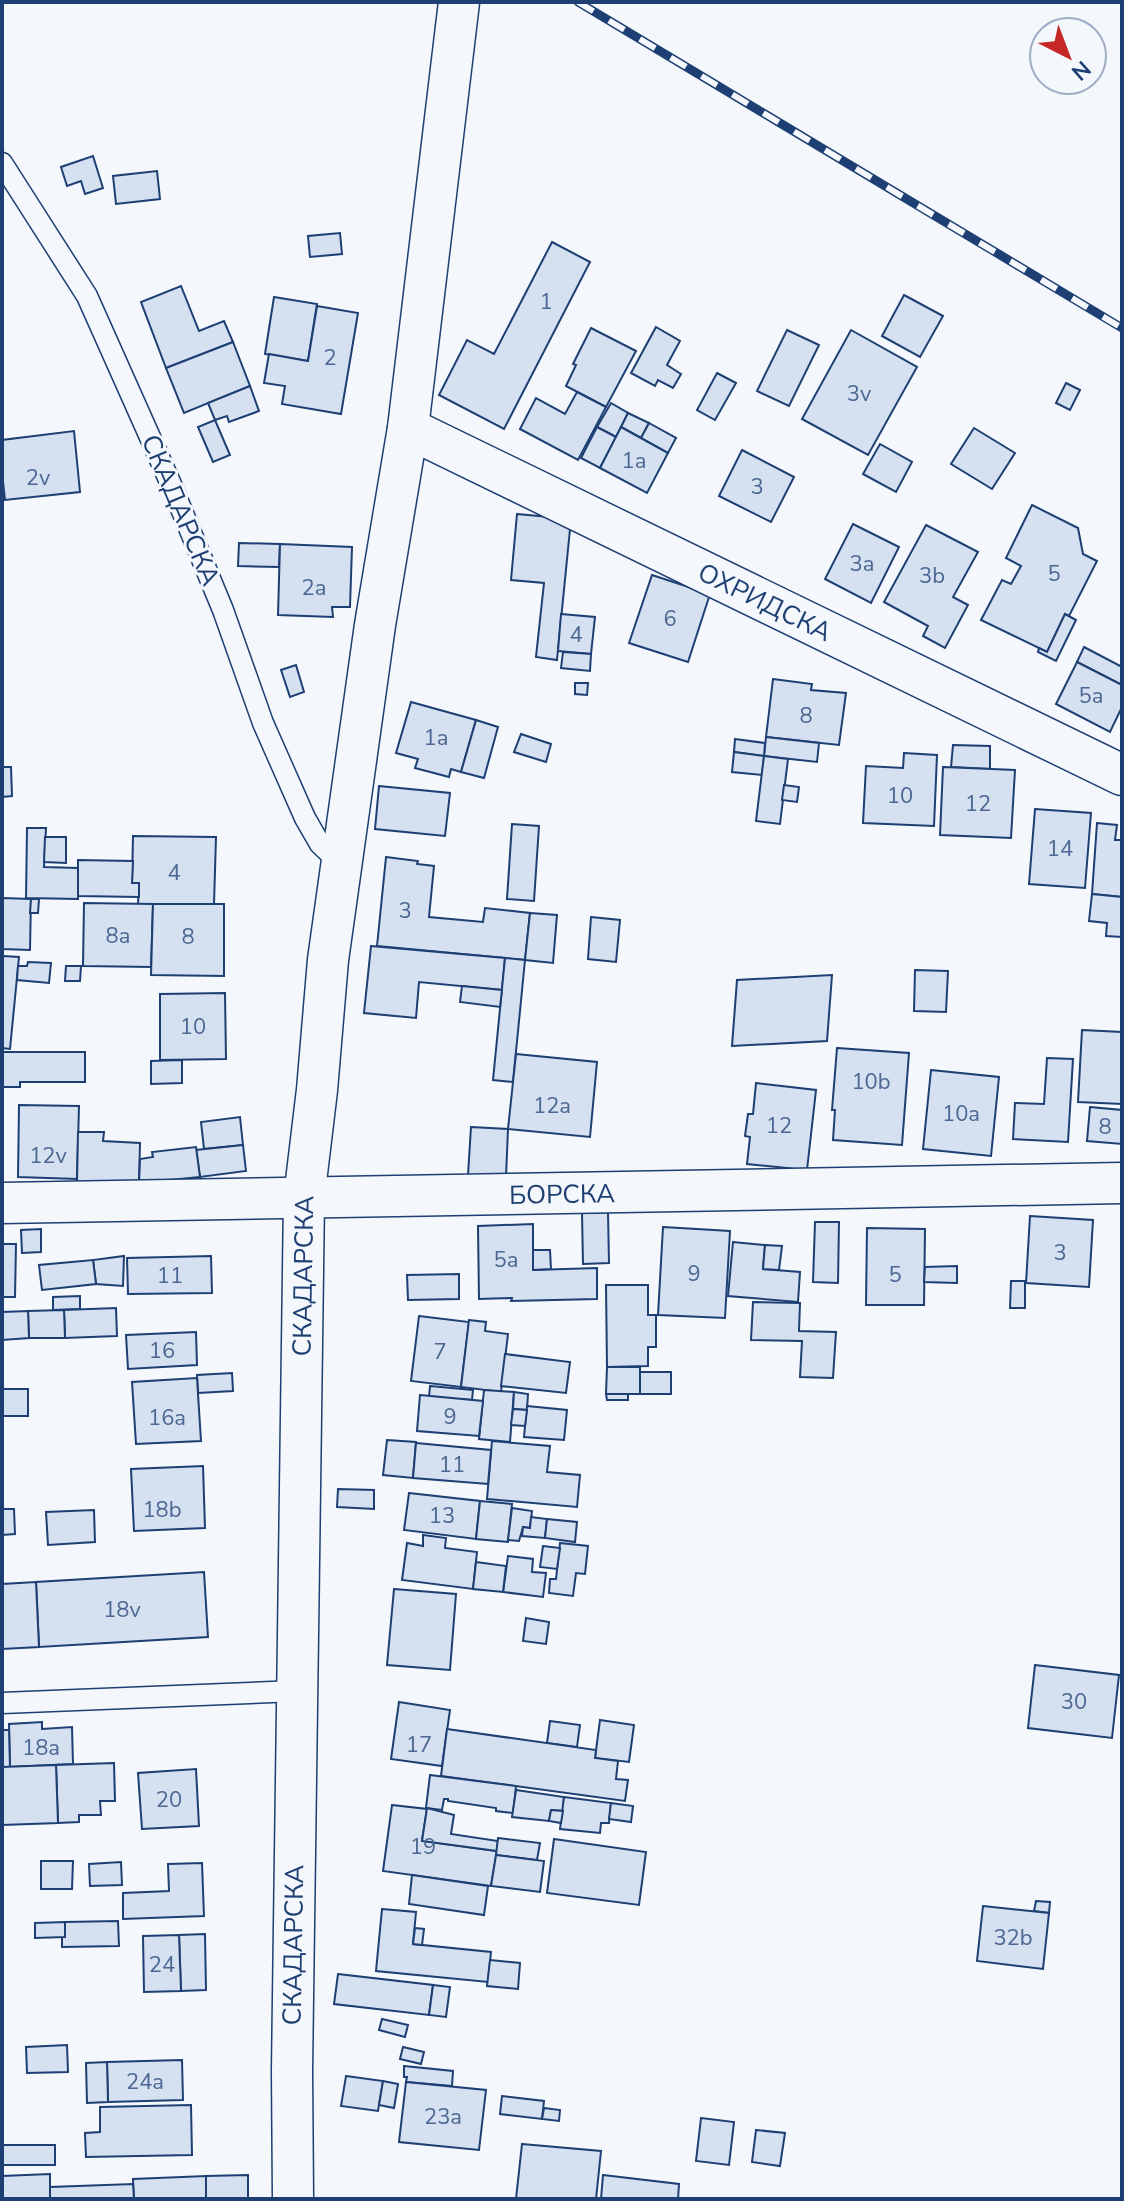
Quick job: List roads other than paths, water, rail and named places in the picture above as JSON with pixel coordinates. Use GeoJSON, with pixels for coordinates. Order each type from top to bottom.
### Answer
{"type":"FeatureCollection","features":[{"type":"Feature","properties":{"kind":"street","name":"СКАДАРСКА"},"geometry":{"type":"LineString","coordinates":[[293,2199],[292,2071],[304,1198],[328,960],[375,625],[408,428],[459,2]]}},
{"type":"Feature","properties":{"kind":"street","name":"ОХРИДСКА"},"geometry":{"type":"LineString","coordinates":[[408,428],[1122,775]]}},
{"type":"Feature","properties":{"kind":"street","name":"БОРСКА"},"geometry":{"type":"LineString","coordinates":[[2,1203],[1122,1183]]}},
{"type":"Feature","properties":{"kind":"lane","name":"СКАДАРСКА"},"geometry":{"type":"LineString","coordinates":[[2,163],[87,296],[176,496],[223,610],[263,723],[305,818],[320,844],[341,864]]}},
{"type":"Feature","properties":{"kind":"lane"},"geometry":{"type":"LineString","coordinates":[[2,1703],[297,1691]]}},
{"type":"Feature","properties":{"kind":"railway"},"geometry":{"type":"LineString","coordinates":[[578,2],[1122,328]]}}]}
